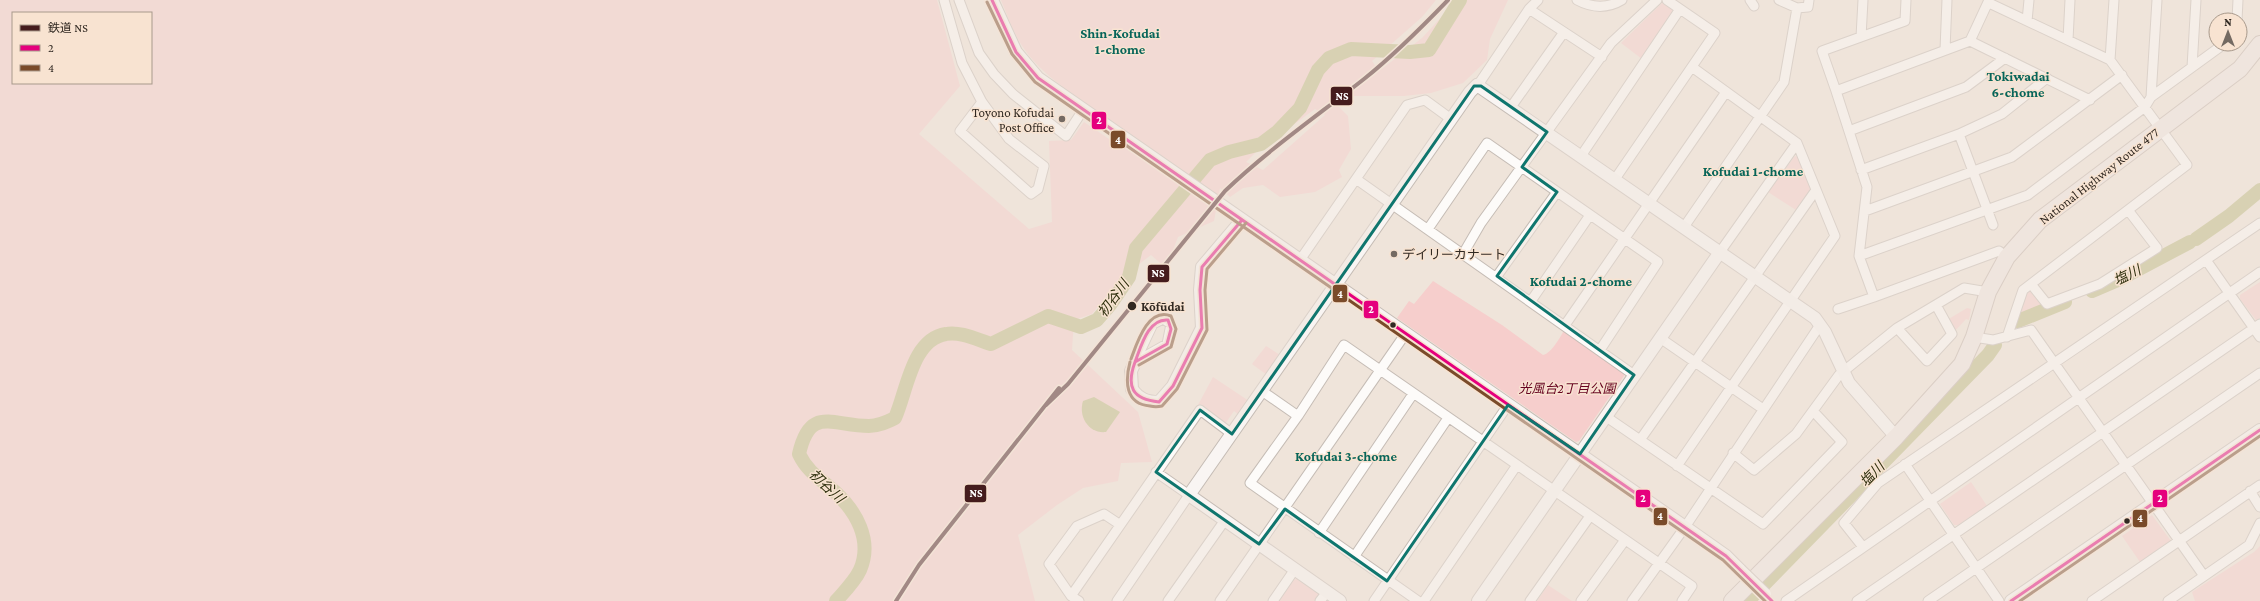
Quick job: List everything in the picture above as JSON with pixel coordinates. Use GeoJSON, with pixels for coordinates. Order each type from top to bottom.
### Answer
{"type":"FeatureCollection","features":[{"type":"Feature","properties":{"kind":"highway","name":"National Highway Route 477"},"geometry":{"type":"LineString","coordinates":[[1732,601],[1896,437],[1962,364],[1974,338],[1988,292],[2008,257],[2040,220],[2240,69],[2260,44]]}},
{"type":"Feature","properties":{"kind":"street"},"geometry":{"type":"LineString","coordinates":[[944,0],[962,63],[982,102],[1009,139],[1044,166],[1038,188],[1031,194],[960,131],[982,102]]}},
{"type":"Feature","properties":{"kind":"street"},"geometry":{"type":"LineString","coordinates":[[959,0],[979,53],[1013,94],[1066,136],[1083,110]]}},
{"type":"Feature","properties":{"kind":"street"},"geometry":{"type":"LineString","coordinates":[[992,0],[1008,38],[1020,59],[1038,78],[1726,556],[1769,598]]}},
{"type":"Feature","properties":{"kind":"street"},"geometry":{"type":"LineString","coordinates":[[1117,601],[1189,495],[1474,86],[1478,85],[1529,8],[1538,0]]}},
{"type":"Feature","properties":{"kind":"street"},"geometry":{"type":"LineString","coordinates":[[1577,0],[1585,4],[1604,7],[1622,0]]}},
{"type":"Feature","properties":{"kind":"street"},"geometry":{"type":"LineString","coordinates":[[1463,254],[1481,223],[1611,43],[1657,0]]}},
{"type":"Feature","properties":{"kind":"street"},"geometry":{"type":"LineString","coordinates":[[1615,179],[1715,33],[1667,0]]}},
{"type":"Feature","properties":{"kind":"street"},"geometry":{"type":"LineString","coordinates":[[1779,0],[1797,8],[1808,7],[1809,0]]}},
{"type":"Feature","properties":{"kind":"street"},"geometry":{"type":"LineString","coordinates":[[1861,37],[1863,0]]}},
{"type":"Feature","properties":{"kind":"street"},"geometry":{"type":"LineString","coordinates":[[1874,296],[1860,256],[1867,187],[1822,51],[1904,21],[1906,0]]}},
{"type":"Feature","properties":{"kind":"street"},"geometry":{"type":"LineString","coordinates":[[1945,50],[1947,0]]}},
{"type":"Feature","properties":{"kind":"street"},"geometry":{"type":"LineString","coordinates":[[2028,21],[2029,0]]}},
{"type":"Feature","properties":{"kind":"street"},"geometry":{"type":"LineString","coordinates":[[2068,40],[2070,0]]}},
{"type":"Feature","properties":{"kind":"street"},"geometry":{"type":"LineString","coordinates":[[2110,60],[2114,0]]}},
{"type":"Feature","properties":{"kind":"street"},"geometry":{"type":"LineString","coordinates":[[2151,97],[2157,0]]}},
{"type":"Feature","properties":{"kind":"street"},"geometry":{"type":"LineString","coordinates":[[2192,67],[2196,0]]}},
{"type":"Feature","properties":{"kind":"street"},"geometry":{"type":"LineString","coordinates":[[2237,12],[2238,0]]}},
{"type":"Feature","properties":{"kind":"street"},"geometry":{"type":"LineString","coordinates":[[1836,91],[1970,41],[1989,1],[2110,60],[2187,165],[2023,290],[2007,337]]}},
{"type":"Feature","properties":{"kind":"street"},"geometry":{"type":"LineString","coordinates":[[1529,8],[1602,57]]}},
{"type":"Feature","properties":{"kind":"street"},"geometry":{"type":"LineString","coordinates":[[1684,227],[1784,82],[1788,68],[1797,8]]}},
{"type":"Feature","properties":{"kind":"street"},"geometry":{"type":"LineString","coordinates":[[1581,156],[1680,9]]}},
{"type":"Feature","properties":{"kind":"street"},"geometry":{"type":"LineString","coordinates":[[1511,107],[1564,32]]}},
{"type":"Feature","properties":{"kind":"street"},"geometry":{"type":"LineString","coordinates":[[1970,41],[2090,100]]}},
{"type":"Feature","properties":{"kind":"street"},"geometry":{"type":"LineString","coordinates":[[1860,256],[2028,195],[2144,107],[2151,97],[2213,52]]}},
{"type":"Feature","properties":{"kind":"street"},"geometry":{"type":"LineString","coordinates":[[1849,131],[1966,87],[2005,58]]}},
{"type":"Feature","properties":{"kind":"street"},"geometry":{"type":"LineString","coordinates":[[1677,466],[1835,236],[1797,143],[1692,67]]}},
{"type":"Feature","properties":{"kind":"street"},"geometry":{"type":"LineString","coordinates":[[1865,211],[2012,157],[2122,75]]}},
{"type":"Feature","properties":{"kind":"street"},"geometry":{"type":"LineString","coordinates":[[1861,170],[1959,134],[2002,114],[2047,78]]}},
{"type":"Feature","properties":{"kind":"street"},"geometry":{"type":"LineString","coordinates":[[1478,85],[1815,318],[1855,392],[1896,437]]}},
{"type":"Feature","properties":{"kind":"street"},"geometry":{"type":"LineString","coordinates":[[1565,325],[1726,92]]}},
{"type":"Feature","properties":{"kind":"street"},"geometry":{"type":"LineString","coordinates":[[1300,260],[1407,104],[1425,100],[1451,119]]}},
{"type":"Feature","properties":{"kind":"street"},"geometry":{"type":"LineString","coordinates":[[1959,134],[1993,225]]}},
{"type":"Feature","properties":{"kind":"street"},"geometry":{"type":"LineString","coordinates":[[1428,230],[1487,143],[1522,167],[1658,262],[1600,350]]}},
{"type":"Feature","properties":{"kind":"street"},"geometry":{"type":"LineString","coordinates":[[1478,601],[1605,416],[1797,143]]}},
{"type":"Feature","properties":{"kind":"street"},"geometry":{"type":"LineString","coordinates":[[1356,180],[1496,276],[1634,375]]}},
{"type":"Feature","properties":{"kind":"street"},"geometry":{"type":"LineString","coordinates":[[1640,440],[1816,190]]}},
{"type":"Feature","properties":{"kind":"street"},"geometry":{"type":"LineString","coordinates":[[1496,276],[1557,192]]}},
{"type":"Feature","properties":{"kind":"street"},"geometry":{"type":"LineString","coordinates":[[2031,284],[2046,304],[2100,284],[2157,248],[2128,210]]}},
{"type":"Feature","properties":{"kind":"street"},"geometry":{"type":"LineString","coordinates":[[1531,301],[1590,215]]}},
{"type":"Feature","properties":{"kind":"street"},"geometry":{"type":"LineString","coordinates":[[1135,362],[1167,344],[1171,329],[1171,324],[1168,320],[1160,320],[1153,324],[1135,362],[1131,371],[1132,389],[1142,399],[1150,402],[1159,402],[1173,386],[1202,328],[1200,290],[1202,267],[1242,220]]}},
{"type":"Feature","properties":{"kind":"street"},"geometry":{"type":"LineString","coordinates":[[1863,547],[1844,523],[1878,483],[2260,223]]}},
{"type":"Feature","properties":{"kind":"street"},"geometry":{"type":"LineString","coordinates":[[1838,309],[1999,250],[2008,257]]}},
{"type":"Feature","properties":{"kind":"street"},"geometry":{"type":"LineString","coordinates":[[2206,260],[2257,326],[2260,337]]}},
{"type":"Feature","properties":{"kind":"street"},"geometry":{"type":"LineString","coordinates":[[1786,601],[2260,272]]}},
{"type":"Feature","properties":{"kind":"street"},"geometry":{"type":"LineString","coordinates":[[1733,453],[1754,470],[1796,434],[1843,372],[1897,328],[1964,288],[1988,292]]}},
{"type":"Feature","properties":{"kind":"street"},"geometry":{"type":"LineString","coordinates":[[1897,328],[1927,361],[1952,334],[1936,305]]}},
{"type":"Feature","properties":{"kind":"street"},"geometry":{"type":"LineString","coordinates":[[1632,601],[1685,527],[1709,488],[1820,325]]}},
{"type":"Feature","properties":{"kind":"street"},"geometry":{"type":"LineString","coordinates":[[1857,601],[2257,326]]}},
{"type":"Feature","properties":{"kind":"street"},"geometry":{"type":"LineString","coordinates":[[1974,338],[1993,340],[2031,330],[2204,576]]}},
{"type":"Feature","properties":{"kind":"street"},"geometry":{"type":"LineString","coordinates":[[1220,601],[1381,372],[1406,333]]}},
{"type":"Feature","properties":{"kind":"street"},"geometry":{"type":"LineString","coordinates":[[1660,338],[1763,409]]}},
{"type":"Feature","properties":{"kind":"street"},"geometry":{"type":"LineString","coordinates":[[1418,601],[1284,509],[1250,483],[1298,416],[1344,345],[1692,586],[1682,601]]}},
{"type":"Feature","properties":{"kind":"street"},"geometry":{"type":"LineString","coordinates":[[1928,601],[2260,373]]}},
{"type":"Feature","properties":{"kind":"street"},"geometry":{"type":"LineString","coordinates":[[1262,391],[1298,416]]}},
{"type":"Feature","properties":{"kind":"street"},"geometry":{"type":"LineString","coordinates":[[1319,533],[1413,394]]}},
{"type":"Feature","properties":{"kind":"street"},"geometry":{"type":"LineString","coordinates":[[1374,601],[1508,405]]}},
{"type":"Feature","properties":{"kind":"street"},"geometry":{"type":"LineString","coordinates":[[1071,596],[1119,524],[1200,410],[1232,434]]}},
{"type":"Feature","properties":{"kind":"street"},"geometry":{"type":"LineString","coordinates":[[1605,416],[1763,524],[1842,442],[1814,412]]}},
{"type":"Feature","properties":{"kind":"street"},"geometry":{"type":"LineString","coordinates":[[1354,557],[1448,418]]}},
{"type":"Feature","properties":{"kind":"street"},"geometry":{"type":"LineString","coordinates":[[2011,601],[2260,430]]}},
{"type":"Feature","properties":{"kind":"street"},"geometry":{"type":"LineString","coordinates":[[1906,464],[1999,601]]}},
{"type":"Feature","properties":{"kind":"street"},"geometry":{"type":"LineString","coordinates":[[1424,601],[1517,465]]}},
{"type":"Feature","properties":{"kind":"street"},"geometry":{"type":"LineString","coordinates":[[1156,472],[1295,569],[1323,596],[1340,601]]}},
{"type":"Feature","properties":{"kind":"street"},"geometry":{"type":"LineString","coordinates":[[2092,601],[2260,485]]}},
{"type":"Feature","properties":{"kind":"street"},"geometry":{"type":"LineString","coordinates":[[2250,491],[2260,507]]}},
{"type":"Feature","properties":{"kind":"street"},"geometry":{"type":"LineString","coordinates":[[1079,601],[1071,596],[1049,564],[1077,526],[1104,514],[1119,524]]}},
{"type":"Feature","properties":{"kind":"street"},"geometry":{"type":"LineString","coordinates":[[1530,601],[1590,516]]}},
{"type":"Feature","properties":{"kind":"street"},"geometry":{"type":"LineString","coordinates":[[1168,601],[1225,520]]}},
{"type":"Feature","properties":{"kind":"street"},"geometry":{"type":"LineString","coordinates":[[2168,601],[2249,545],[2260,523]]}},
{"type":"Feature","properties":{"kind":"street"},"geometry":{"type":"LineString","coordinates":[[1581,601],[1625,540]]}},
{"type":"Feature","properties":{"kind":"street"},"geometry":{"type":"LineString","coordinates":[[1273,601],[1295,569]]}},
{"type":"Feature","properties":{"kind":"highlighted area"},"geometry":{"type":"Polygon","coordinates":[[[1474,86],[1481,86],[1547,132],[1522,167],[1557,192],[1497,276],[1634,375],[1580,454],[1508,405],[1387,581],[1285,509],[1259,544],[1156,472],[1200,410],[1232,434],[1474,86]]]}},
{"type":"Feature","properties":{"kind":"green space"},"geometry":{"type":"Polygon","coordinates":[[[0,0],[937,0],[960,86],[919,134],[1029,229],[1052,222],[1049,141],[1071,140],[1084,122],[1109,139],[1116,124],[1044,72],[1025,50],[1012,26],[1001,0],[1436,0],[1422,17],[1372,61],[1379,71],[1422,38],[1457,0],[1508,0],[1490,39],[1487,60],[1463,83],[1431,93],[1404,96],[1348,96],[1337,105],[1348,116],[1351,149],[1339,170],[1342,177],[1315,192],[1280,197],[1263,185],[1243,188],[1230,197],[1220,188],[1214,221],[1178,237],[1166,268],[1151,255],[1121,278],[1092,314],[1074,320],[1072,350],[1138,412],[1152,462],[1121,463],[1118,481],[1083,488],[1057,505],[1018,535],[1035,601],[0,601],[0,0]],[[1315,109],[1256,152],[1246,162],[1263,170],[1325,115],[1315,109]]]}},
{"type":"Feature","properties":{"kind":"green space"},"geometry":{"type":"Polygon","coordinates":[[[1662,3],[1672,9],[1673,12],[1642,59],[1621,43],[1662,3]]]}},
{"type":"Feature","properties":{"kind":"green space"},"geometry":{"type":"Polygon","coordinates":[[[1795,156],[1798,157],[1811,189],[1796,210],[1768,192],[1795,156]]]}},
{"type":"Feature","properties":{"kind":"green space","name":"光風台2丁目公園"},"geometry":{"type":"Polygon","coordinates":[[[1433,281],[1502,325],[1543,355],[1553,348],[1565,329],[1626,373],[1579,441],[1576,442],[1397,318],[1409,301],[1414,304],[1433,281]]]}},
{"type":"Feature","properties":{"kind":"green space"},"geometry":{"type":"Polygon","coordinates":[[[2260,282],[2260,318],[2256,320],[2240,299],[2240,295],[2260,282]]]}},
{"type":"Feature","properties":{"kind":"green space"},"geometry":{"type":"Polygon","coordinates":[[[2028,291],[2032,291],[2044,309],[2016,318],[2028,291]]]}},
{"type":"Feature","properties":{"kind":"green space"},"geometry":{"type":"Polygon","coordinates":[[[1967,308],[1971,309],[1969,320],[1966,319],[1954,332],[1947,320],[1967,308]]]}},
{"type":"Feature","properties":{"kind":"green space"},"geometry":{"type":"Polygon","coordinates":[[[1266,346],[1280,355],[1267,375],[1252,364],[1266,346]]]}},
{"type":"Feature","properties":{"kind":"green space"},"geometry":{"type":"Polygon","coordinates":[[[1213,377],[1249,401],[1239,415],[1234,411],[1225,424],[1198,405],[1213,377]]]}},
{"type":"Feature","properties":{"kind":"green space"},"geometry":{"type":"Polygon","coordinates":[[[1971,482],[1987,506],[1958,525],[1954,525],[1940,504],[1971,482]]]}},
{"type":"Feature","properties":{"kind":"green space"},"geometry":{"type":"Polygon","coordinates":[[[2152,515],[2171,541],[2140,562],[2122,536],[2152,515]]]}},
{"type":"Feature","properties":{"kind":"green space"},"geometry":{"type":"Polygon","coordinates":[[[2260,546],[2260,601],[2195,601],[2192,592],[2254,552],[2260,546]]]}},
{"type":"Feature","properties":{"kind":"green space"},"geometry":{"type":"Polygon","coordinates":[[[1297,579],[1318,593],[1320,597],[1317,601],[1278,601],[1293,580],[1297,579]]]}},
{"type":"Feature","properties":{"kind":"green space"},"geometry":{"type":"Polygon","coordinates":[[[1548,585],[1572,601],[1537,601],[1548,585]]]}},
{"type":"Feature","properties":{"kind":"shaded area"},"geometry":{"type":"Polygon","coordinates":[[[1094,397],[1120,412],[1106,432],[1100,432],[1090,427],[1086,423],[1082,413],[1083,401],[1094,397]]]}},
{"type":"Feature","properties":{"kind":"waterway","name":"初谷川"},"geometry":{"type":"LineString","coordinates":[[836,601],[858,574],[864,559],[865,548],[860,527],[849,508],[834,491],[810,470],[799,454],[809,429],[816,424],[824,422],[873,426],[883,424],[895,418],[912,368],[925,345],[935,338],[951,333],[969,336],[991,344],[1048,316],[1081,327],[1097,320],[1110,305],[1129,277],[1136,248],[1210,160],[1229,152],[1261,144],[1277,132],[1300,108],[1318,70],[1329,58],[1351,49],[1410,52],[1429,50],[1460,0]]}},
{"type":"Feature","properties":{"kind":"waterway","name":"塩川"},"geometry":{"type":"LineString","coordinates":[[2196,239],[2229,216],[2260,190]]}},
{"type":"Feature","properties":{"kind":"waterway","name":"塩川"},"geometry":{"type":"LineString","coordinates":[[2092,291],[2120,279],[2190,242]]}},
{"type":"Feature","properties":{"kind":"waterway","name":"塩川"},"geometry":{"type":"LineString","coordinates":[[2018,321],[2065,302]]}},
{"type":"Feature","properties":{"kind":"waterway","name":"塩川"},"geometry":{"type":"LineString","coordinates":[[1748,601],[1988,355],[1995,345]]}},
{"type":"Feature","properties":{"kind":"rail line","name":"NS"},"geometry":{"type":"LineString","coordinates":[[1046,405],[1068,384],[1225,191],[1275,147],[1375,70],[1407,41],[1448,0]]}},
{"type":"Feature","properties":{"kind":"rail line","name":"NS"},"geometry":{"type":"LineString","coordinates":[[896,601],[919,565],[1059,388]]}},
{"type":"Feature","properties":{"kind":"transit line","name":"2"},"geometry":{"type":"LineString","coordinates":[[992,0],[1016,52],[1038,78],[1726,556],[1772,601]]}},
{"type":"Feature","properties":{"kind":"transit line","name":"4"},"geometry":{"type":"LineString","coordinates":[[987,2],[1012,54],[1035,82],[1723,560],[1765,601]]}},
{"type":"Feature","properties":{"kind":"transit line","name":"2"},"geometry":{"type":"LineString","coordinates":[[1135,362],[1131,378],[1134,390],[1137,395],[1143,398],[1159,402],[1173,386],[1202,328],[1200,290],[1202,267],[1242,220]]}},
{"type":"Feature","properties":{"kind":"transit line","name":"4"},"geometry":{"type":"LineString","coordinates":[[1130,362],[1128,369],[1128,384],[1131,396],[1142,404],[1154,407],[1162,406],[1177,389],[1207,330],[1205,290],[1207,269],[1246,223]]}},
{"type":"Feature","properties":{"kind":"transit line","name":"4"},"geometry":{"type":"LineString","coordinates":[[1131,359],[1140,336],[1150,321],[1163,315],[1171,316],[1176,329],[1171,347],[1139,365]]}},
{"type":"Feature","properties":{"kind":"transit line","name":"2"},"geometry":{"type":"LineString","coordinates":[[1168,320],[1171,329],[1167,344],[1135,362],[1150,328],[1161,321],[1168,320]]}},
{"type":"Feature","properties":{"kind":"transit line","name":"2"},"geometry":{"type":"LineString","coordinates":[[2011,601],[2260,430]]}},
{"type":"Feature","properties":{"kind":"transit line","name":"4"},"geometry":{"type":"LineString","coordinates":[[2020,601],[2260,436]]}},
{"type":"Feature","properties":{"kind":"place","name":"Toyono Kofudai Post Office"},"geometry":{"type":"Point","coordinates":[1062,119]}},
{"type":"Feature","properties":{"kind":"place","name":"デイリーカナート"},"geometry":{"type":"Point","coordinates":[1394,254]}},
{"type":"Feature","properties":{"kind":"place","name":"Kōfūdai"},"geometry":{"type":"Point","coordinates":[1132,306]}},
{"type":"Feature","properties":{"kind":"district","name":"Shin-Kofudai 1-chome"},"geometry":{"type":"Point","coordinates":[1120,42]}},
{"type":"Feature","properties":{"kind":"district","name":"Tokiwadai 6-chome"},"geometry":{"type":"Point","coordinates":[2018,84]}},
{"type":"Feature","properties":{"kind":"district","name":"Kofudai 1-chome"},"geometry":{"type":"Point","coordinates":[1753,171]}},
{"type":"Feature","properties":{"kind":"district","name":"Kofudai 2-chome"},"geometry":{"type":"Point","coordinates":[1581,281]}},
{"type":"Feature","properties":{"kind":"district","name":"Kofudai 3-chome"},"geometry":{"type":"Point","coordinates":[1346,456]}}]}
